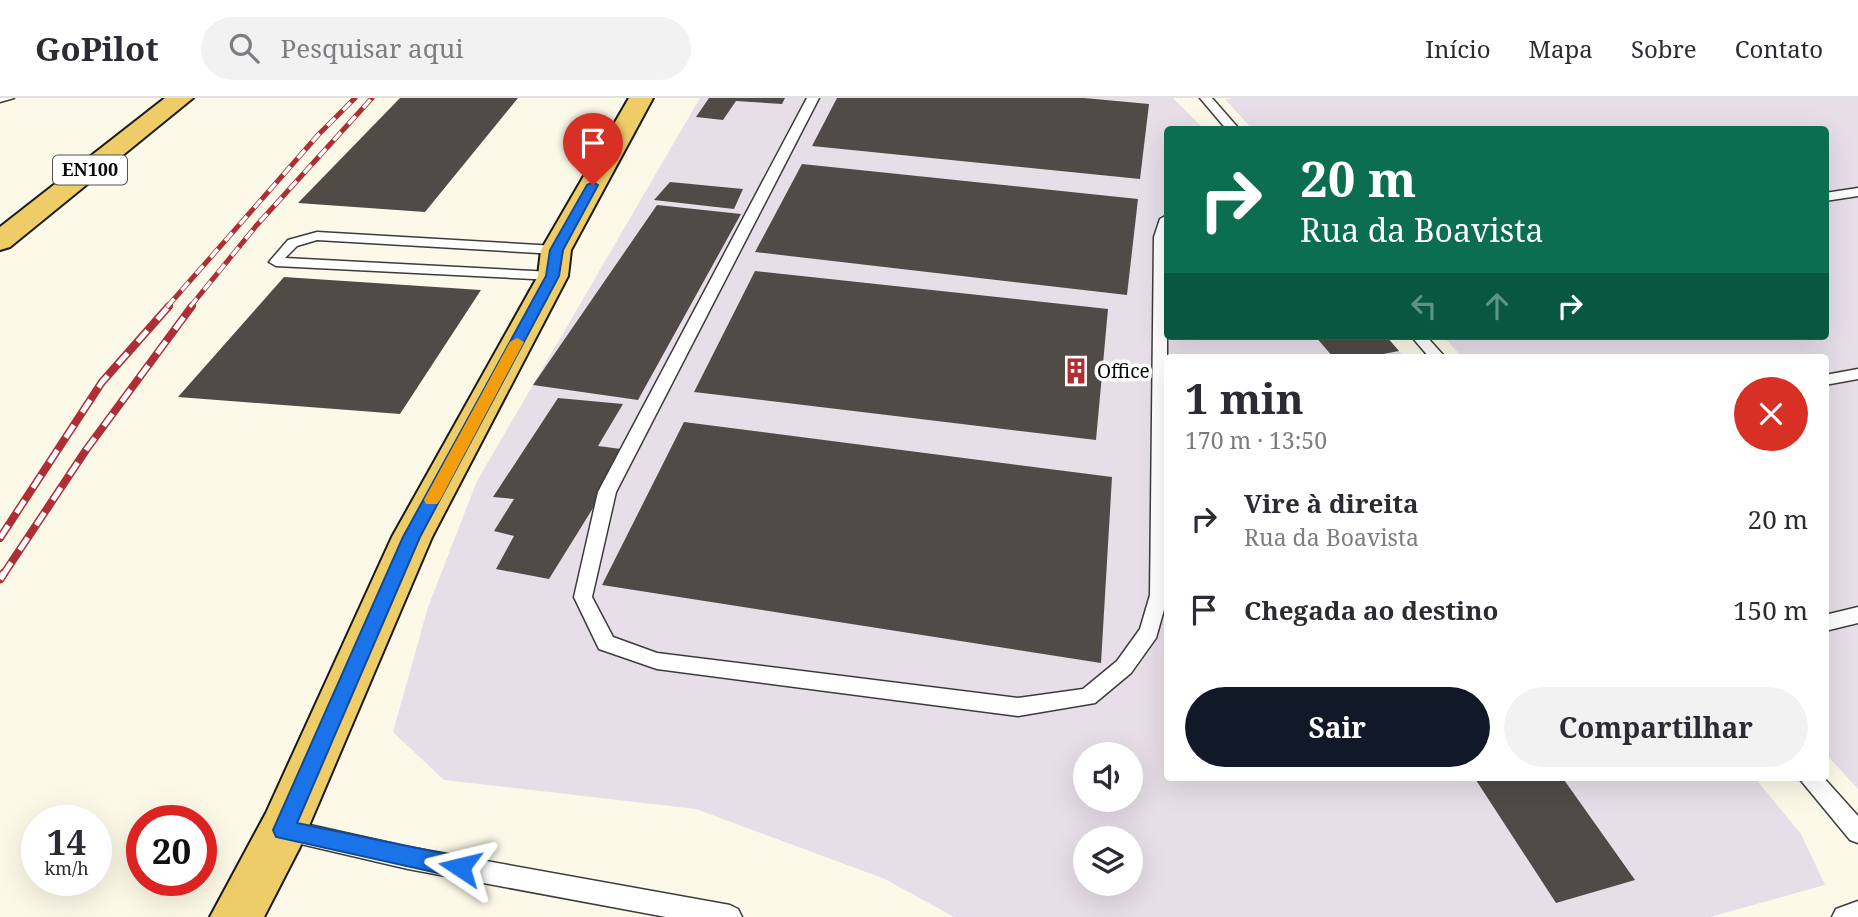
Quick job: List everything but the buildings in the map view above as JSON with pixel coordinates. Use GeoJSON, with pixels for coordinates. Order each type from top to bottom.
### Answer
{"type":"FeatureCollection","features":[{"type":"Feature","properties":{"kind":"main road","name":"EN100"},"geometry":{"type":"LineString","coordinates":[[0,241],[181,98]]}},
{"type":"Feature","properties":{"kind":"main road"},"geometry":{"type":"LineString","coordinates":[[236,917],[283,830],[412,537],[641,98]]}},
{"type":"Feature","properties":{"kind":"lane"},"geometry":{"type":"LineString","coordinates":[[0,99],[8,98]]}},
{"type":"Feature","properties":{"kind":"lane"},"geometry":{"type":"LineString","coordinates":[[813,98],[607,492],[583,597],[606,643],[657,661],[1018,707],[1088,697],[1124,667],[1149,632],[1159,595],[1164,530],[1161,237],[1164,228]]}},
{"type":"Feature","properties":{"kind":"lane"},"geometry":{"type":"LineString","coordinates":[[1206,98],[1230,126]]}},
{"type":"Feature","properties":{"kind":"lane"},"geometry":{"type":"LineString","coordinates":[[1829,196],[1858,192]]}},
{"type":"Feature","properties":{"kind":"lane"},"geometry":{"type":"LineString","coordinates":[[317,236],[554,263],[276,262],[284,249],[299,237],[317,236]]}},
{"type":"Feature","properties":{"kind":"lane"},"geometry":{"type":"LineString","coordinates":[[1422,340],[1434,354]]}},
{"type":"Feature","properties":{"kind":"lane"},"geometry":{"type":"LineString","coordinates":[[1829,379],[1858,374]]}},
{"type":"Feature","properties":{"kind":"lane"},"geometry":{"type":"LineString","coordinates":[[1829,622],[1858,615]]}},
{"type":"Feature","properties":{"kind":"lane"},"geometry":{"type":"LineString","coordinates":[[1813,781],[1858,832]]}},
{"type":"Feature","properties":{"kind":"lane"},"geometry":{"type":"LineString","coordinates":[[283,830],[408,858],[730,917]]}},
{"type":"Feature","properties":{"kind":"lane"},"geometry":{"type":"LineString","coordinates":[[1844,917],[1858,913]]}},
{"type":"Feature","properties":{"kind":"shaded area"},"geometry":{"type":"Polygon","coordinates":[[[700,98],[1173,98],[1201,126],[1164,126],[1164,340],[1389,340],[1401,354],[1164,354],[1164,781],[1757,781],[1801,834],[1825,885],[1710,917],[954,917],[885,879],[696,809],[444,780],[393,732],[428,607],[477,481],[700,98]]]}},
{"type":"Feature","properties":{"kind":"shaded area"},"geometry":{"type":"Polygon","coordinates":[[[1858,98],[1858,789],[1829,757],[1829,354],[1459,354],[1447,340],[1829,340],[1829,126],[1249,126],[1225,99],[1858,98]]]}},
{"type":"Feature","properties":{"kind":"railway"},"geometry":{"type":"LineString","coordinates":[[167,307],[319,134],[355,98]]}},
{"type":"Feature","properties":{"kind":"railway"},"geometry":{"type":"LineString","coordinates":[[190,307],[256,226],[372,98]]}},
{"type":"Feature","properties":{"kind":"railway"},"geometry":{"type":"LineString","coordinates":[[0,538],[102,382],[169,306]]}},
{"type":"Feature","properties":{"kind":"railway"},"geometry":{"type":"LineString","coordinates":[[3,575],[86,450],[192,306]]}},
{"type":"Feature","properties":{"kind":"railway"},"geometry":{"type":"LineString","coordinates":[[0,579],[4,573]]}},
{"type":"Feature","properties":{"kind":"slow traffic"},"geometry":{"type":"LineString","coordinates":[[432,500],[517,342]]}},
{"type":"Feature","properties":{"kind":"place","name":"Office"},"geometry":{"type":"Point","coordinates":[1076,371]}},
{"type":"Feature","properties":{"kind":"route"},"geometry":{"type":"LineString","coordinates":[[460,867],[283,830],[412,537],[553,276],[556,250],[593,185]]}}]}
